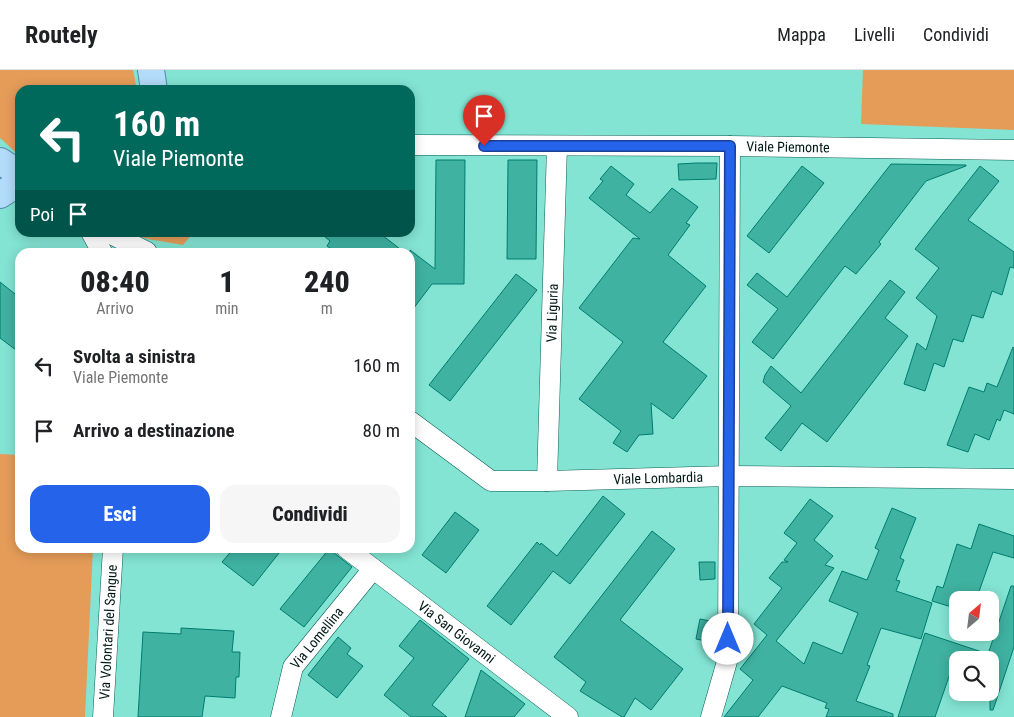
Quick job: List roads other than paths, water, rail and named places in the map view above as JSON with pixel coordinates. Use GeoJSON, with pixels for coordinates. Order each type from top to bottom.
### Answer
{"type":"FeatureCollection","features":[{"type":"Feature","properties":{"kind":"main road"},"geometry":{"type":"LineString","coordinates":[[151,70],[153,85]]}},
{"type":"Feature","properties":{"kind":"main road"},"geometry":{"type":"LineString","coordinates":[[0,161],[15,171]]}},
{"type":"Feature","properties":{"kind":"main road"},"geometry":{"type":"LineString","coordinates":[[0,195],[15,185]]}},
{"type":"Feature","properties":{"kind":"street","name":"Viale Piemonte"},"geometry":{"type":"LineString","coordinates":[[415,145],[730,146],[1014,150]]}},
{"type":"Feature","properties":{"kind":"street","name":"Via Liguria"},"geometry":{"type":"LineString","coordinates":[[547,481],[557,146]]}},
{"type":"Feature","properties":{"kind":"street"},"geometry":{"type":"LineString","coordinates":[[710,717],[728,658],[730,146]]}},
{"type":"Feature","properties":{"kind":"street"},"geometry":{"type":"LineString","coordinates":[[100,240],[131,248]]}},
{"type":"Feature","properties":{"kind":"street","name":"Viale Lombardia"},"geometry":{"type":"LineString","coordinates":[[415,426],[491,481],[729,476],[1014,479]]}},
{"type":"Feature","properties":{"kind":"street","name":"Via Volontari del Sangue"},"geometry":{"type":"LineString","coordinates":[[103,717],[113,553]]}},
{"type":"Feature","properties":{"kind":"street","name":"Via San Giovanni"},"geometry":{"type":"LineString","coordinates":[[353,553],[564,716]]}},
{"type":"Feature","properties":{"kind":"street","name":"Via Lomellina"},"geometry":{"type":"LineString","coordinates":[[281,717],[293,667],[374,569]]}}]}
